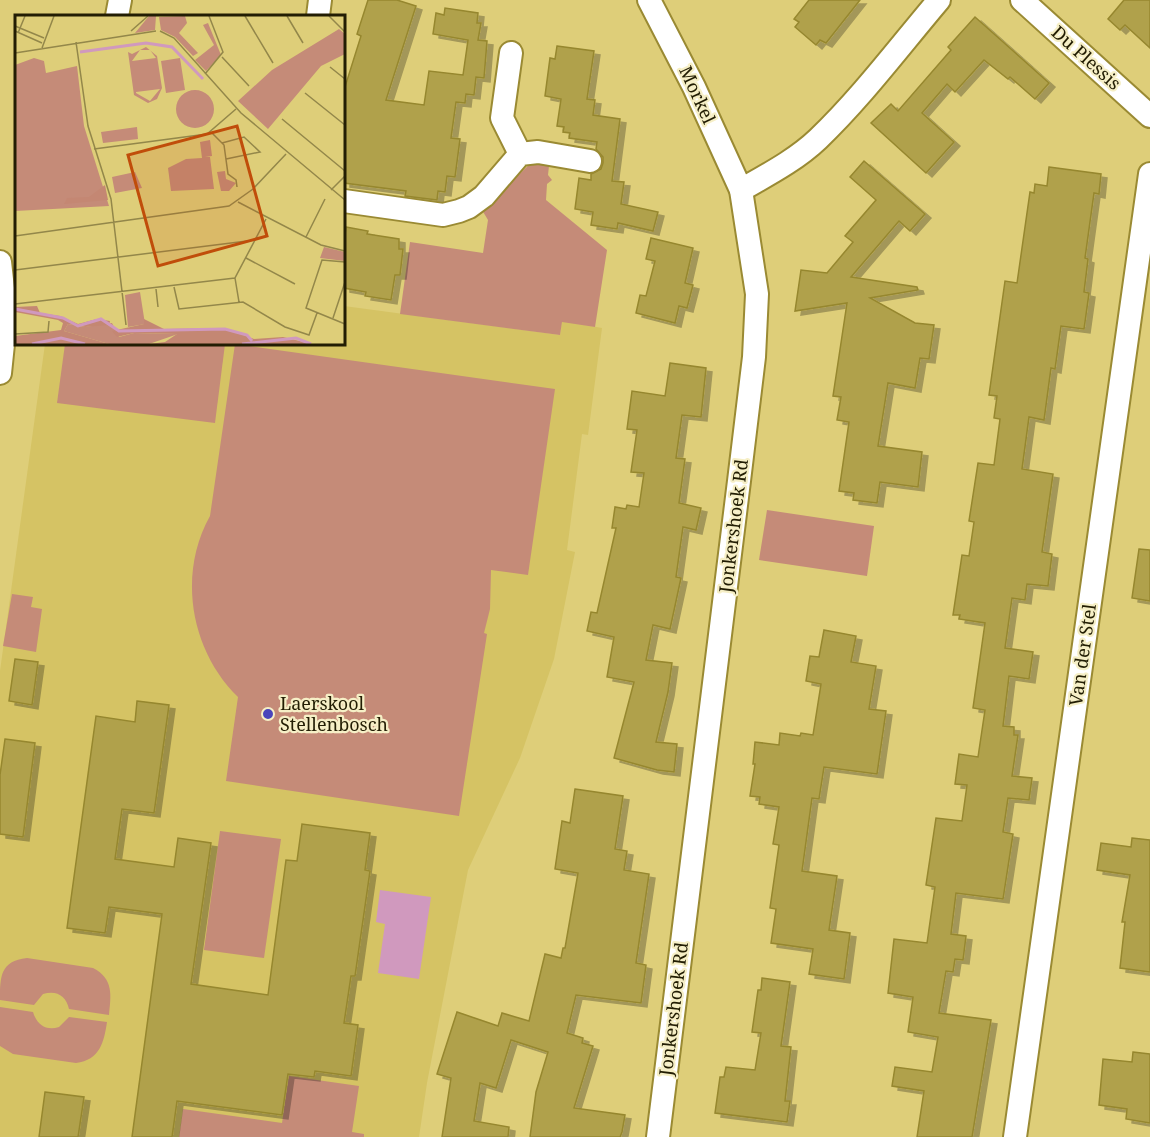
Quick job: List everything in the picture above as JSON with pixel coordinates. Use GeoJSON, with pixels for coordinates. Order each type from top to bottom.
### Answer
{"type":"FeatureCollection","features":[{"type":"Feature","properties":{"kind":"street"},"geometry":{"type":"LineString","coordinates":[[117,15],[120,0]]}},
{"type":"Feature","properties":{"kind":"street"},"geometry":{"type":"LineString","coordinates":[[318,15],[320,0]]}},
{"type":"Feature","properties":{"kind":"street","name":"Morkel"},"geometry":{"type":"LineString","coordinates":[[650,0],[694,87],[741,190]]}},
{"type":"Feature","properties":{"kind":"street"},"geometry":{"type":"LineString","coordinates":[[741,190],[817,140],[939,0]]}},
{"type":"Feature","properties":{"kind":"street","name":"Du Plessis"},"geometry":{"type":"LineString","coordinates":[[1022,0],[1150,116]]}},
{"type":"Feature","properties":{"kind":"street"},"geometry":{"type":"LineString","coordinates":[[511,53],[502,118],[520,154]]}},
{"type":"Feature","properties":{"kind":"street"},"geometry":{"type":"LineString","coordinates":[[345,201],[443,215],[459,212],[484,196],[520,154],[538,152],[590,160]]}},
{"type":"Feature","properties":{"kind":"street","name":"Van der Stel"},"geometry":{"type":"LineString","coordinates":[[1015,1137],[1150,174]]}},
{"type":"Feature","properties":{"kind":"street","name":"Jonkershoek Rd"},"geometry":{"type":"LineString","coordinates":[[658,1137],[754,357],[757,294],[741,190]]}},
{"type":"Feature","properties":{"kind":"street"},"geometry":{"type":"LineString","coordinates":[[0,373],[6,315],[0,263],[15,260]]}},
{"type":"Feature","properties":{"kind":"shaded area"},"geometry":{"type":"Polygon","coordinates":[[[531,163],[549,166],[548,175],[552,180],[547,184],[546,200],[607,250],[595,327],[562,322],[560,335],[400,314],[410,242],[483,253],[488,220],[482,210],[531,163]]]}},
{"type":"Feature","properties":{"kind":"shaded area","name":"Laerskool Stellenbosch"},"geometry":{"type":"Polygon","coordinates":[[[345,306],[560,335],[562,321],[602,328],[588,435],[582,434],[567,550],[575,552],[554,659],[520,758],[468,870],[427,1083],[419,1137],[0,1137],[0,671],[45,345],[345,345],[345,306]]]}},
{"type":"Feature","properties":{"kind":"shaded area"},"geometry":{"type":"Polygon","coordinates":[[[65,345],[225,345],[215,423],[57,403],[65,345]]]}},
{"type":"Feature","properties":{"kind":"shaded area"},"geometry":{"type":"Polygon","coordinates":[[[235,345],[555,389],[528,575],[491,570],[490,609],[484,633],[487,634],[459,816],[226,781],[238,697],[209,658],[194,611],[192,587],[194,563],[200,539],[210,516],[235,345]]]}},
{"type":"Feature","properties":{"kind":"shaded area"},"geometry":{"type":"Polygon","coordinates":[[[767,510],[874,526],[867,576],[759,560],[767,510]]]}},
{"type":"Feature","properties":{"kind":"shaded area"},"geometry":{"type":"Polygon","coordinates":[[[12,594],[33,597],[31,607],[42,609],[36,652],[3,646],[12,594]]]}},
{"type":"Feature","properties":{"kind":"shaded area"},"geometry":{"type":"Polygon","coordinates":[[[220,831],[281,839],[264,958],[204,950],[220,831]]]}},
{"type":"Feature","properties":{"kind":"shaded area"},"geometry":{"type":"Polygon","coordinates":[[[380,890],[431,897],[419,979],[378,973],[385,924],[376,922],[380,890]]]}},
{"type":"Feature","properties":{"kind":"shaded area"},"geometry":{"type":"Polygon","coordinates":[[[27,958],[93,968],[100,972],[110,988],[109,1015],[69,1009],[63,997],[53,993],[43,994],[34,1005],[0,1000],[3,972],[11,963],[27,958]]]}},
{"type":"Feature","properties":{"kind":"shaded area"},"geometry":{"type":"Polygon","coordinates":[[[0,1007],[33,1012],[40,1024],[50,1028],[59,1027],[69,1017],[107,1022],[102,1043],[91,1058],[76,1063],[13,1054],[0,1046],[0,1007]]]}},
{"type":"Feature","properties":{"kind":"shaded area"},"geometry":{"type":"Polygon","coordinates":[[[289,1076],[359,1086],[352,1132],[364,1134],[364,1137],[179,1137],[183,1109],[282,1123],[289,1076]]]}},
{"type":"Feature","properties":{"kind":"building"},"geometry":{"type":"Polygon","coordinates":[[[368,0],[397,0],[416,6],[386,100],[424,105],[429,71],[463,75],[468,40],[433,34],[436,13],[444,15],[445,8],[478,13],[477,23],[481,23],[478,40],[487,41],[484,78],[476,77],[474,95],[466,94],[465,103],[456,102],[451,138],[460,139],[455,177],[447,176],[445,192],[438,191],[437,200],[405,196],[406,191],[345,183],[345,87],[361,36],[357,34],[368,0]]]}},
{"type":"Feature","properties":{"kind":"building"},"geometry":{"type":"Polygon","coordinates":[[[809,0],[860,0],[826,43],[820,40],[816,45],[795,27],[799,22],[794,19],[809,0]]]}},
{"type":"Feature","properties":{"kind":"building"},"geometry":{"type":"Polygon","coordinates":[[[1124,0],[1150,0],[1150,48],[1125,25],[1120,30],[1108,19],[1124,0]]]}},
{"type":"Feature","properties":{"kind":"building"},"geometry":{"type":"Polygon","coordinates":[[[975,17],[1049,83],[1035,99],[1010,77],[1008,79],[984,60],[955,92],[947,84],[922,113],[954,142],[926,173],[871,123],[891,104],[898,111],[951,50],[948,47],[975,17]]]}},
{"type":"Feature","properties":{"kind":"building"},"geometry":{"type":"Polygon","coordinates":[[[557,46],[594,51],[587,99],[595,100],[593,115],[620,119],[612,181],[624,182],[621,204],[658,212],[653,231],[618,223],[617,229],[591,225],[593,212],[575,209],[579,178],[591,180],[591,174],[601,169],[603,157],[596,149],[597,142],[569,138],[570,133],[563,132],[564,127],[557,126],[561,99],[545,96],[550,58],[555,59],[557,46]]]}},
{"type":"Feature","properties":{"kind":"building"},"geometry":{"type":"Polygon","coordinates":[[[864,161],[925,214],[910,231],[899,221],[851,277],[917,287],[918,290],[870,298],[915,323],[934,325],[929,359],[920,358],[915,388],[888,383],[878,446],[922,452],[918,487],[880,482],[877,503],[853,500],[854,493],[839,491],[849,422],[837,420],[841,397],[833,396],[847,303],[795,311],[801,270],[827,273],[853,242],[845,236],[876,200],[850,177],[864,161]]]}},
{"type":"Feature","properties":{"kind":"building"},"geometry":{"type":"Polygon","coordinates":[[[1049,167],[1101,174],[1099,194],[1094,193],[1085,258],[1088,259],[1084,292],[1089,293],[1084,329],[1061,326],[1055,369],[1051,368],[1044,420],[1029,417],[1022,469],[1053,474],[1042,552],[1052,554],[1048,586],[1027,584],[1025,600],[1012,598],[1005,648],[1033,652],[1029,679],[1009,676],[1003,726],[1014,727],[1014,735],[1018,735],[1012,776],[1032,778],[1029,800],[1008,798],[1003,832],[1013,834],[1003,899],[956,893],[951,934],[966,936],[963,960],[955,959],[953,972],[946,971],[939,1013],[991,1020],[972,1137],[917,1137],[924,1091],[892,1086],[895,1067],[932,1072],[938,1037],[908,1032],[913,997],[888,993],[894,939],[927,943],[935,887],[926,885],[936,818],[962,821],[967,785],[955,784],[959,754],[978,757],[985,710],[973,708],[985,623],[959,619],[960,615],[953,615],[962,555],[969,556],[974,522],[969,521],[978,463],[994,465],[1000,419],[994,418],[997,396],[989,395],[1005,281],[1017,283],[1030,192],[1034,193],[1035,184],[1047,186],[1049,167]]]}},
{"type":"Feature","properties":{"kind":"building"},"geometry":{"type":"Polygon","coordinates":[[[346,227],[368,231],[367,234],[399,239],[399,249],[403,249],[400,275],[395,275],[391,300],[365,296],[366,292],[345,288],[346,227]]]}},
{"type":"Feature","properties":{"kind":"building"},"geometry":{"type":"Polygon","coordinates":[[[651,238],[693,248],[685,283],[693,285],[687,308],[679,306],[675,323],[636,313],[640,295],[646,296],[655,261],[646,259],[651,238]]]}},
{"type":"Feature","properties":{"kind":"building"},"geometry":{"type":"Polygon","coordinates":[[[670,363],[706,368],[701,417],[682,415],[676,458],[685,459],[679,503],[701,508],[696,530],[683,527],[676,577],[681,578],[670,629],[653,625],[646,660],[672,663],[668,692],[656,742],[677,744],[674,772],[657,770],[614,758],[634,682],[607,677],[614,637],[587,631],[591,612],[597,613],[616,528],[612,528],[615,507],[626,509],[627,505],[639,507],[644,473],[631,472],[637,430],[627,429],[632,391],[665,396],[670,363]]]}},
{"type":"Feature","properties":{"kind":"building"},"geometry":{"type":"Polygon","coordinates":[[[1139,549],[1150,550],[1150,601],[1132,598],[1139,549]]]}},
{"type":"Feature","properties":{"kind":"building"},"geometry":{"type":"Polygon","coordinates":[[[824,630],[856,636],[851,662],[876,666],[869,709],[886,711],[877,774],[824,767],[819,799],[812,798],[802,871],[837,876],[829,930],[850,933],[844,979],[809,974],[813,949],[771,943],[776,909],[770,908],[779,845],[773,844],[779,807],[759,804],[760,797],[750,796],[755,764],[753,764],[755,742],[779,745],[780,733],[813,735],[821,684],[806,681],[810,656],[819,657],[824,630]]]}},
{"type":"Feature","properties":{"kind":"building"},"geometry":{"type":"Polygon","coordinates":[[[15,659],[38,662],[32,705],[9,701],[15,659]]]}},
{"type":"Feature","properties":{"kind":"building"},"geometry":{"type":"Polygon","coordinates":[[[137,701],[169,705],[154,813],[122,809],[115,859],[174,867],[178,838],[211,843],[191,984],[268,995],[286,860],[297,861],[302,824],[370,833],[365,870],[370,871],[355,976],[351,976],[344,1023],[358,1025],[351,1076],[315,1071],[314,1077],[288,1074],[282,1115],[177,1101],[172,1137],[132,1137],[162,914],[109,907],[105,933],[67,928],[96,716],[135,722],[137,701]]]}},
{"type":"Feature","properties":{"kind":"building"},"geometry":{"type":"Polygon","coordinates":[[[5,739],[35,743],[23,837],[0,834],[0,775],[5,739]]]}},
{"type":"Feature","properties":{"kind":"building"},"geometry":{"type":"Polygon","coordinates":[[[575,789],[623,796],[615,849],[627,851],[624,870],[649,874],[636,963],[646,965],[641,1003],[576,995],[567,1033],[583,1038],[582,1043],[593,1046],[574,1108],[625,1115],[622,1132],[620,1137],[530,1137],[536,1092],[548,1052],[511,1040],[496,1088],[480,1083],[474,1121],[509,1127],[508,1137],[442,1137],[451,1078],[437,1074],[457,1012],[498,1026],[502,1013],[529,1021],[545,954],[561,958],[563,948],[565,948],[578,873],[555,869],[562,821],[570,823],[575,789]]]}},
{"type":"Feature","properties":{"kind":"building"},"geometry":{"type":"Polygon","coordinates":[[[1132,838],[1150,840],[1150,972],[1120,968],[1125,922],[1122,922],[1130,875],[1097,870],[1101,843],[1131,847],[1132,838]]]}},
{"type":"Feature","properties":{"kind":"building"},"geometry":{"type":"Polygon","coordinates":[[[762,978],[790,982],[781,1046],[791,1047],[785,1101],[790,1101],[787,1122],[715,1113],[720,1077],[724,1077],[726,1067],[755,1070],[761,1033],[752,1032],[762,978]]]}},
{"type":"Feature","properties":{"kind":"building"},"geometry":{"type":"Polygon","coordinates":[[[1133,1052],[1150,1054],[1150,1123],[1126,1119],[1127,1109],[1099,1105],[1103,1059],[1132,1062],[1133,1052]]]}},
{"type":"Feature","properties":{"kind":"building"},"geometry":{"type":"Polygon","coordinates":[[[45,1092],[84,1097],[78,1137],[39,1137],[45,1092]]]}},
{"type":"Feature","properties":{"kind":"place","name":"Laerskool Stellenbosch"},"geometry":{"type":"Point","coordinates":[268,714]}}]}
